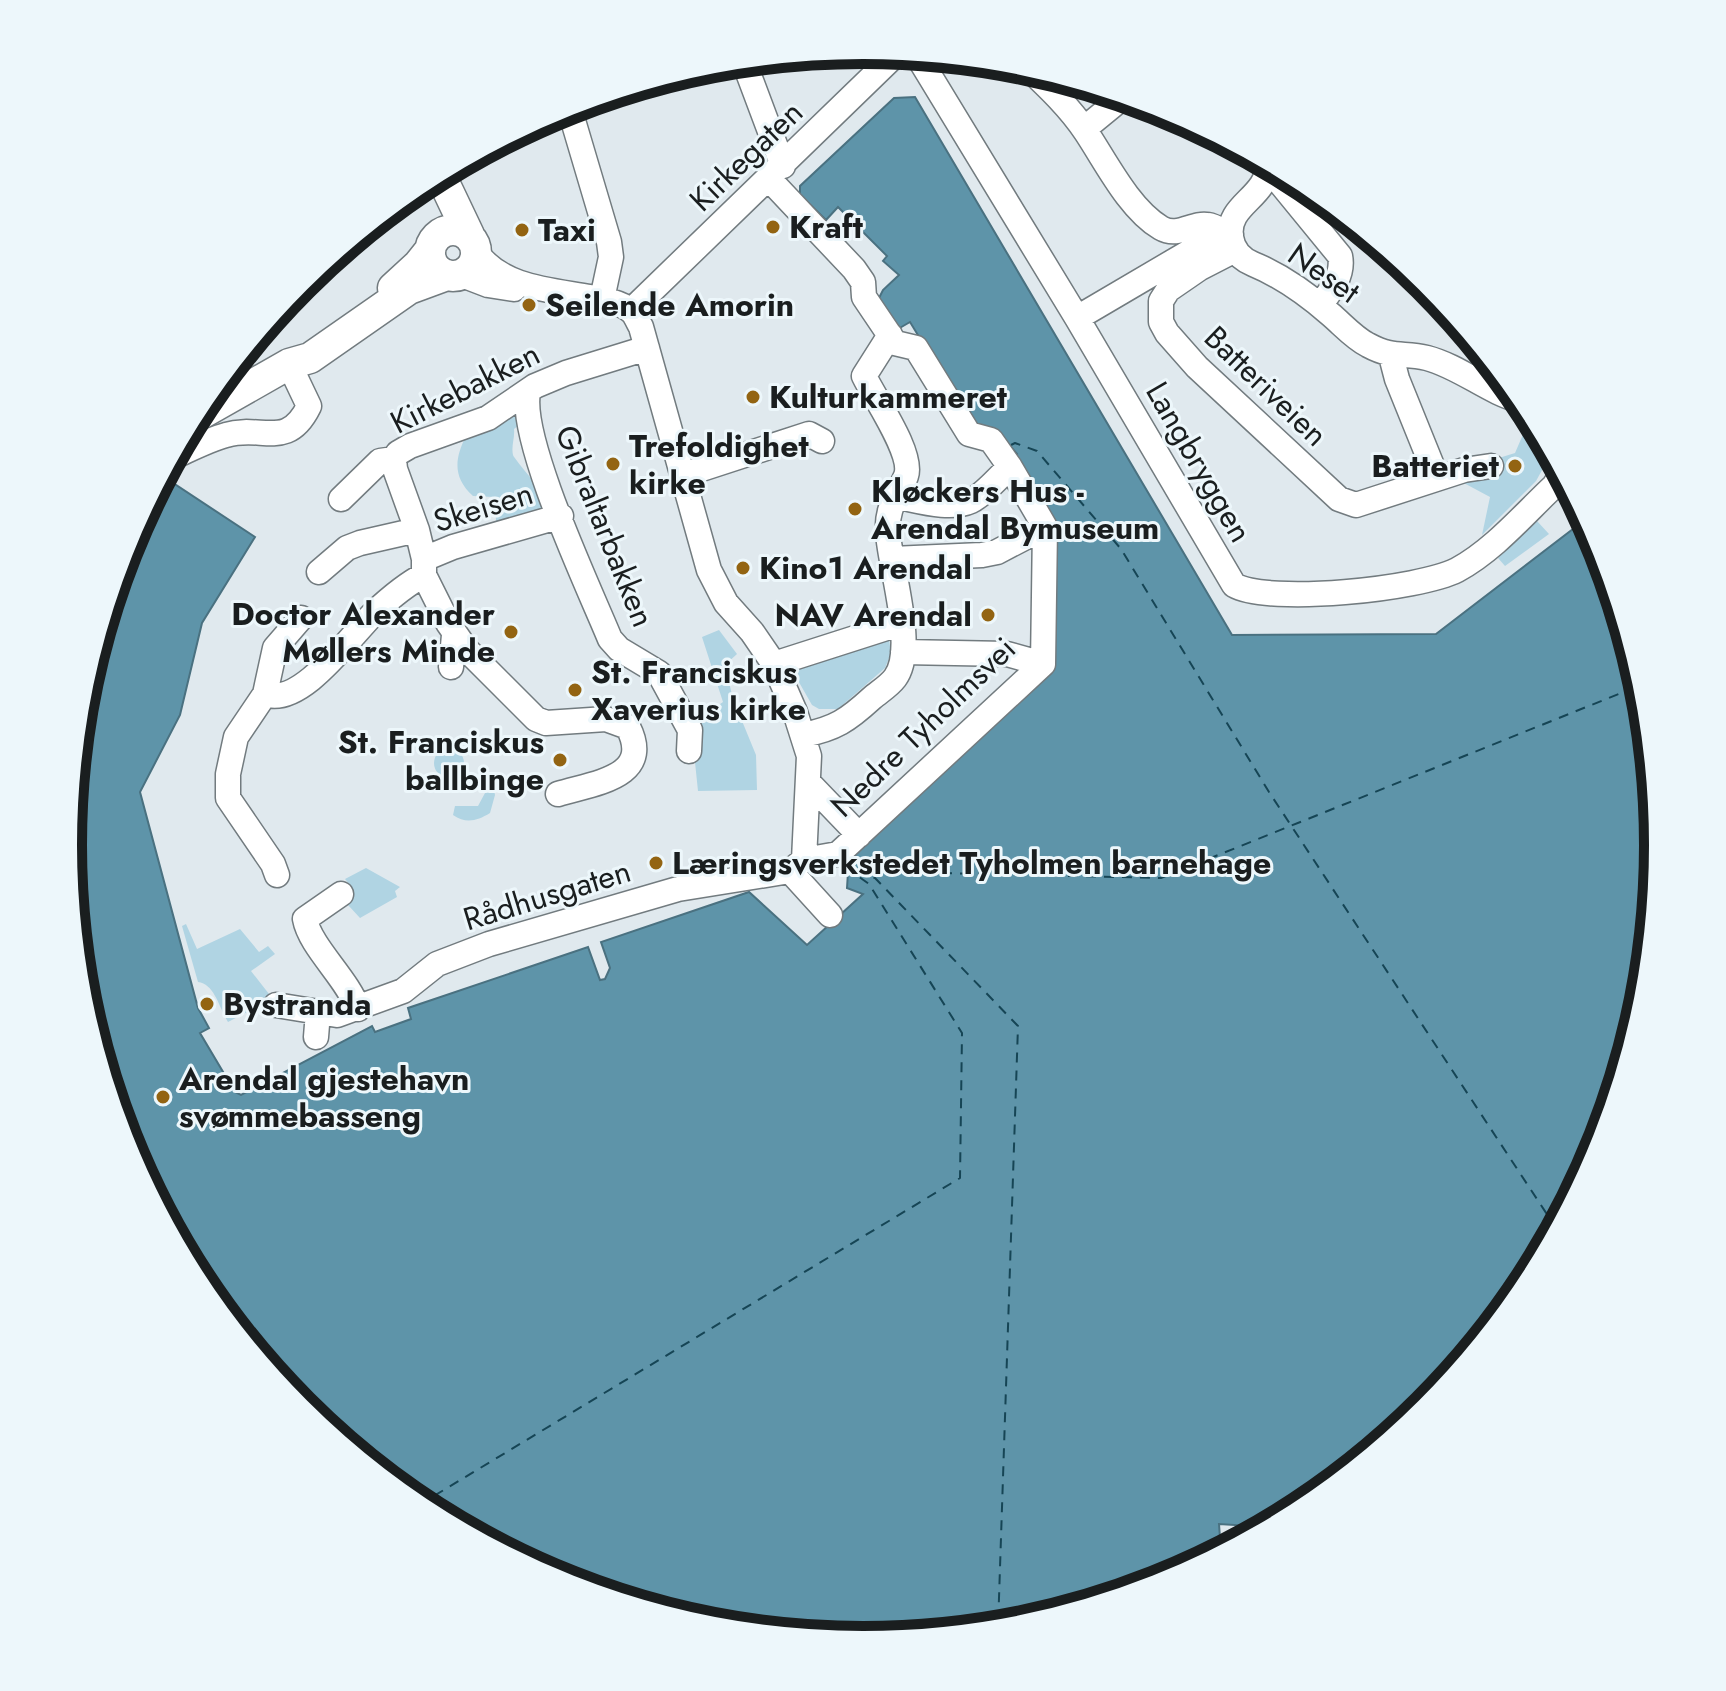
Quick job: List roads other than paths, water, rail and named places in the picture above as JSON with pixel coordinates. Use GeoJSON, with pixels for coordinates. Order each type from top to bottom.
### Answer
{"type":"FeatureCollection","features":[{"type":"Feature","properties":{"kind":"main road"},"geometry":{"type":"LineString","coordinates":[[444,187],[464,259]]}},
{"type":"Feature","properties":{"kind":"main road"},"geometry":{"type":"LineString","coordinates":[[437,191],[438,217],[432,263],[464,259]]}},
{"type":"Feature","properties":{"kind":"main road"},"geometry":{"type":"LineString","coordinates":[[289,364],[304,346],[393,287],[418,265],[448,230],[462,231],[464,259]]}},
{"type":"Feature","properties":{"kind":"main road"},"geometry":{"type":"LineString","coordinates":[[219,403],[289,364],[310,358],[409,289],[464,259]]}},
{"type":"Feature","properties":{"kind":"street","name":"Kirkegaten"},"geometry":{"type":"LineString","coordinates":[[634,307],[885,65]]}},
{"type":"Feature","properties":{"kind":"street","name":"Langbryggen"},"geometry":{"type":"LineString","coordinates":[[924,67],[1234,585],[1245,591],[1301,595],[1416,583],[1437,577],[1455,570],[1489,547],[1555,484]]}},
{"type":"Feature","properties":{"kind":"street"},"geometry":{"type":"LineString","coordinates":[[747,73],[776,173],[854,269],[863,282],[864,297],[895,343],[916,348],[969,434],[991,440],[1045,527],[997,552],[892,559]]}},
{"type":"Feature","properties":{"kind":"street"},"geometry":{"type":"LineString","coordinates":[[1048,87],[1084,129],[1122,188],[1147,217],[1163,230],[1190,230],[1206,224],[1233,242]]}},
{"type":"Feature","properties":{"kind":"street"},"geometry":{"type":"LineString","coordinates":[[1084,129],[1113,105]]}},
{"type":"Feature","properties":{"kind":"street"},"geometry":{"type":"LineString","coordinates":[[573,120],[609,242],[611,257],[602,299]]}},
{"type":"Feature","properties":{"kind":"street"},"geometry":{"type":"LineString","coordinates":[[1233,242],[1234,215],[1267,177]]}},
{"type":"Feature","properties":{"kind":"street"},"geometry":{"type":"LineString","coordinates":[[1287,190],[1340,256],[1338,278],[1320,305]]}},
{"type":"Feature","properties":{"kind":"street"},"geometry":{"type":"LineString","coordinates":[[1077,318],[1191,251],[1233,242]]}},
{"type":"Feature","properties":{"kind":"street","name":"Neset"},"geometry":{"type":"LineString","coordinates":[[1233,242],[1243,260],[1270,271],[1320,305],[1365,344],[1391,356]]}},
{"type":"Feature","properties":{"kind":"street","name":"Batteriveien"},"geometry":{"type":"LineString","coordinates":[[1233,242],[1168,290],[1159,311],[1167,333],[1197,367],[1339,499],[1356,505],[1464,470],[1491,466]]}},
{"type":"Feature","properties":{"kind":"street"},"geometry":{"type":"LineString","coordinates":[[464,259],[536,288],[634,307],[709,570],[726,603],[752,632],[774,664],[803,735],[809,756],[809,783],[797,866],[830,915]]}},
{"type":"Feature","properties":{"kind":"street"},"geometry":{"type":"LineString","coordinates":[[803,735],[827,730],[848,720],[896,677],[903,652],[888,519],[894,496],[907,474],[908,461],[864,376],[890,335]]}},
{"type":"Feature","properties":{"kind":"street","name":"Kirkebakken"},"geometry":{"type":"LineString","coordinates":[[558,794],[618,776],[636,754],[633,737],[628,727],[606,719],[546,723],[536,719],[454,635],[424,567],[417,530],[394,459],[410,446],[488,418],[528,392],[566,373],[647,348]]}},
{"type":"Feature","properties":{"kind":"street"},"geometry":{"type":"LineString","coordinates":[[1437,478],[1397,379],[1391,356],[1427,358],[1499,392]]}},
{"type":"Feature","properties":{"kind":"street"},"geometry":{"type":"LineString","coordinates":[[189,450],[226,435],[242,432],[276,435],[285,433],[297,424],[309,406],[289,364]]}},
{"type":"Feature","properties":{"kind":"street","name":"Gibraltarbakken"},"geometry":{"type":"LineString","coordinates":[[528,392],[526,403],[533,442],[610,639],[619,649],[659,673],[690,730],[689,751]]}},
{"type":"Feature","properties":{"kind":"street"},"geometry":{"type":"LineString","coordinates":[[683,475],[809,434],[822,441]]}},
{"type":"Feature","properties":{"kind":"street"},"geometry":{"type":"LineString","coordinates":[[341,499],[380,461],[394,459]]}},
{"type":"Feature","properties":{"kind":"street"},"geometry":{"type":"LineString","coordinates":[[894,496],[962,504],[974,500],[1010,467]]}},
{"type":"Feature","properties":{"kind":"street","name":"Skeisen"},"geometry":{"type":"LineString","coordinates":[[265,694],[274,698],[289,694],[302,685],[371,615],[424,567],[453,547],[561,516]]}},
{"type":"Feature","properties":{"kind":"street","name":"Nedre Tyholmsvei"},"geometry":{"type":"LineString","coordinates":[[797,866],[838,854],[1043,664],[1045,527]]}},
{"type":"Feature","properties":{"kind":"street"},"geometry":{"type":"LineString","coordinates":[[319,572],[347,548],[417,530]]}},
{"type":"Feature","properties":{"kind":"street"},"geometry":{"type":"LineString","coordinates":[[277,875],[273,864],[231,806],[228,774],[236,737],[265,694],[275,648],[301,618]]}},
{"type":"Feature","properties":{"kind":"street"},"geometry":{"type":"LineString","coordinates":[[774,664],[902,623]]}},
{"type":"Feature","properties":{"kind":"street"},"geometry":{"type":"LineString","coordinates":[[451,667],[454,635]]}},
{"type":"Feature","properties":{"kind":"street"},"geometry":{"type":"LineString","coordinates":[[903,652],[1007,654],[1043,664]]}},
{"type":"Feature","properties":{"kind":"street"},"geometry":{"type":"LineString","coordinates":[[809,783],[859,835]]}},
{"type":"Feature","properties":{"kind":"street","name":"Rådhusgaten"},"geometry":{"type":"LineString","coordinates":[[276,1005],[337,1015],[403,991],[437,964],[489,944],[678,889],[797,866]]}},
{"type":"Feature","properties":{"kind":"street"},"geometry":{"type":"LineString","coordinates":[[341,894],[305,919],[306,927],[358,1009]]}},
{"type":"Feature","properties":{"kind":"street"},"geometry":{"type":"LineString","coordinates":[[316,1037],[318,1012]]}},
{"type":"Feature","properties":{"kind":"place","name":"Kraft"},"geometry":{"type":"Point","coordinates":[773,227]}},
{"type":"Feature","properties":{"kind":"place","name":"Taxi"},"geometry":{"type":"Point","coordinates":[522,230]}},
{"type":"Feature","properties":{"kind":"place","name":"Seilende Amorin"},"geometry":{"type":"Point","coordinates":[529,305]}},
{"type":"Feature","properties":{"kind":"place","name":"Kulturkammeret"},"geometry":{"type":"Point","coordinates":[753,397]}},
{"type":"Feature","properties":{"kind":"place","name":"Trefoldighet kirke"},"geometry":{"type":"Point","coordinates":[613,464]}},
{"type":"Feature","properties":{"kind":"place","name":"Batteriet"},"geometry":{"type":"Point","coordinates":[1515,466]}},
{"type":"Feature","properties":{"kind":"place","name":"Kløckers Hus - Arendal Bymuseum"},"geometry":{"type":"Point","coordinates":[855,509]}},
{"type":"Feature","properties":{"kind":"place","name":"Kino1 Arendal"},"geometry":{"type":"Point","coordinates":[743,568]}},
{"type":"Feature","properties":{"kind":"place","name":"NAV Arendal"},"geometry":{"type":"Point","coordinates":[988,615]}},
{"type":"Feature","properties":{"kind":"place","name":"Doctor Alexander Møllers Minde"},"geometry":{"type":"Point","coordinates":[511,632]}},
{"type":"Feature","properties":{"kind":"place","name":"St. Franciskus Xaverius kirke"},"geometry":{"type":"Point","coordinates":[575,690]}},
{"type":"Feature","properties":{"kind":"place","name":"St. Franciskus ballbinge"},"geometry":{"type":"Point","coordinates":[560,760]}},
{"type":"Feature","properties":{"kind":"place","name":"Læringsverkstedet Tyholmen barnehage"},"geometry":{"type":"Point","coordinates":[656,863]}},
{"type":"Feature","properties":{"kind":"place","name":"Bystranda"},"geometry":{"type":"Point","coordinates":[207,1004]}},
{"type":"Feature","properties":{"kind":"place","name":"Arendal gjestehavn svømmebasseng"},"geometry":{"type":"Point","coordinates":[163,1097]}}]}
